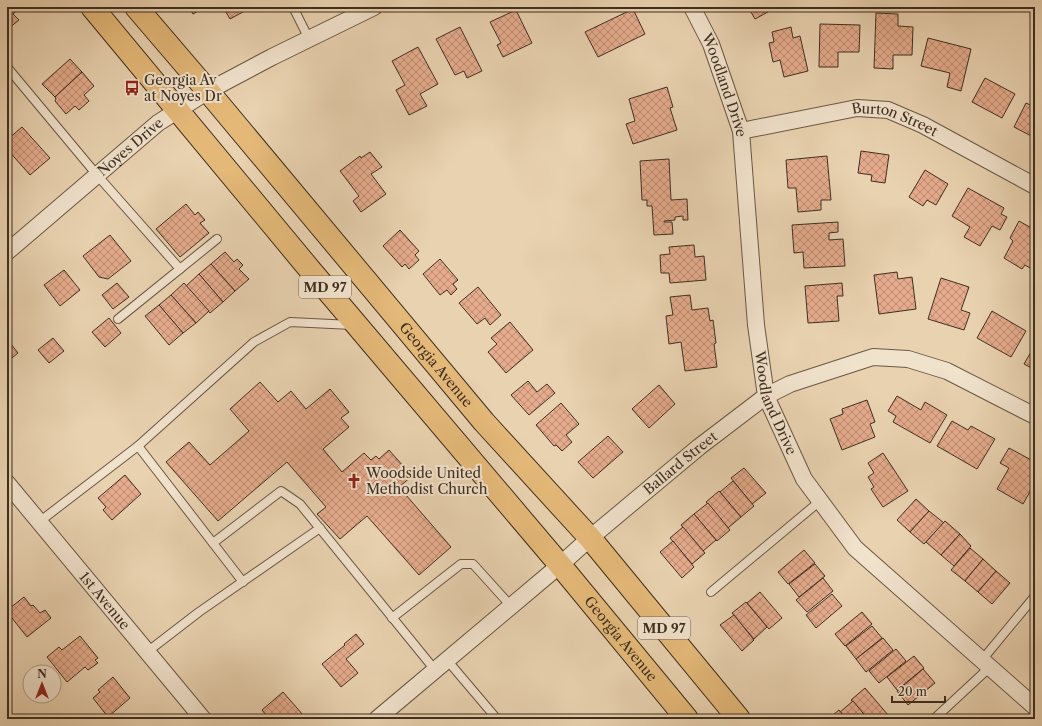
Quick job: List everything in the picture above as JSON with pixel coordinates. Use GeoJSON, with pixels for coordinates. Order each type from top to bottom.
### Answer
{"type":"FeatureCollection","features":[{"type":"Feature","properties":{"kind":"main road","name":"Georgia Avenue"},"geometry":{"type":"LineString","coordinates":[[92,7],[357,325],[560,565],[687,719]]}},
{"type":"Feature","properties":{"kind":"main road","name":"Georgia Avenue"},"geometry":{"type":"LineString","coordinates":[[136,7],[484,422],[590,538],[739,719]]}},
{"type":"Feature","properties":{"kind":"street","name":"Noyes Drive"},"geometry":{"type":"LineString","coordinates":[[7,252],[158,123],[208,91],[374,7]]}},
{"type":"Feature","properties":{"kind":"street","name":"Woodland Drive"},"geometry":{"type":"LineString","coordinates":[[692,7],[712,44],[741,130],[756,325],[766,396],[804,479],[855,548],[1035,707]]}},
{"type":"Feature","properties":{"kind":"street","name":"Burton Street"},"geometry":{"type":"LineString","coordinates":[[741,130],[858,108],[888,110],[923,126],[1035,186]]}},
{"type":"Feature","properties":{"kind":"street","name":"Ballard Street"},"geometry":{"type":"LineString","coordinates":[[377,719],[699,447],[766,396],[790,384],[872,357],[908,359],[947,371],[1035,416]]}},
{"type":"Feature","properties":{"kind":"street","name":"1st Avenue"},"geometry":{"type":"LineString","coordinates":[[7,483],[203,719]]}},
{"type":"Feature","properties":{"kind":"lane"},"geometry":{"type":"LineString","coordinates":[[293,7],[309,39]]}},
{"type":"Feature","properties":{"kind":"lane"},"geometry":{"type":"LineString","coordinates":[[7,67],[97,175],[180,269]]}},
{"type":"Feature","properties":{"kind":"lane"},"geometry":{"type":"LineString","coordinates":[[118,319],[218,239]]}},
{"type":"Feature","properties":{"kind":"lane"},"geometry":{"type":"LineString","coordinates":[[39,522],[138,446],[254,342],[290,322],[357,325]]}},
{"type":"Feature","properties":{"kind":"lane"},"geometry":{"type":"LineString","coordinates":[[138,446],[243,582]]}},
{"type":"Feature","properties":{"kind":"lane"},"geometry":{"type":"LineString","coordinates":[[213,543],[280,492],[300,504],[392,618],[498,719]]}},
{"type":"Feature","properties":{"kind":"lane"},"geometry":{"type":"LineString","coordinates":[[710,592],[820,501]]}},
{"type":"Feature","properties":{"kind":"lane"},"geometry":{"type":"LineString","coordinates":[[146,652],[199,612],[320,528]]}},
{"type":"Feature","properties":{"kind":"lane"},"geometry":{"type":"LineString","coordinates":[[392,618],[462,564],[473,564],[511,606]]}},
{"type":"Feature","properties":{"kind":"lane"},"geometry":{"type":"LineString","coordinates":[[934,719],[986,664],[1035,596]]}},
{"type":"Feature","properties":{"kind":"building"},"geometry":{"type":"Polygon","coordinates":[[[7,7],[21,7],[13,14],[19,20],[9,28],[7,26],[7,7]]]}},
{"type":"Feature","properties":{"kind":"building"},"geometry":{"type":"Polygon","coordinates":[[[189,7],[205,7],[193,14],[189,7]]]}},
{"type":"Feature","properties":{"kind":"building"},"geometry":{"type":"Polygon","coordinates":[[[223,7],[252,7],[230,19],[223,7]]]}},
{"type":"Feature","properties":{"kind":"building"},"geometry":{"type":"Polygon","coordinates":[[[549,7],[559,7],[551,11],[549,7]]]}},
{"type":"Feature","properties":{"kind":"building"},"geometry":{"type":"Polygon","coordinates":[[[748,7],[777,7],[755,19],[748,7]]]}},
{"type":"Feature","properties":{"kind":"building"},"geometry":{"type":"Polygon","coordinates":[[[1035,7],[1035,21],[1030,18],[1035,7]]]}},
{"type":"Feature","properties":{"kind":"building"},"geometry":{"type":"Polygon","coordinates":[[[633,9],[645,34],[598,57],[585,32],[633,9]]]}},
{"type":"Feature","properties":{"kind":"building"},"geometry":{"type":"Polygon","coordinates":[[[516,10],[532,43],[503,57],[497,45],[501,43],[490,22],[516,10]]]}},
{"type":"Feature","properties":{"kind":"building"},"geometry":{"type":"Polygon","coordinates":[[[876,13],[898,14],[898,26],[913,27],[912,55],[893,55],[893,69],[874,68],[876,13]]]}},
{"type":"Feature","properties":{"kind":"building"},"geometry":{"type":"Polygon","coordinates":[[[820,24],[860,25],[859,52],[838,52],[838,67],[819,67],[820,24]]]}},
{"type":"Feature","properties":{"kind":"building"},"geometry":{"type":"Polygon","coordinates":[[[460,27],[482,71],[467,78],[464,71],[455,75],[436,39],[460,27]]]}},
{"type":"Feature","properties":{"kind":"building"},"geometry":{"type":"Polygon","coordinates":[[[791,27],[793,38],[800,36],[808,71],[784,77],[780,60],[773,62],[769,43],[774,42],[772,32],[791,27]]]}},
{"type":"Feature","properties":{"kind":"building"},"geometry":{"type":"Polygon","coordinates":[[[928,38],[971,49],[961,91],[947,87],[950,73],[921,66],[928,38]]]}},
{"type":"Feature","properties":{"kind":"building"},"geometry":{"type":"Polygon","coordinates":[[[418,47],[438,84],[420,94],[427,106],[409,115],[396,90],[405,85],[392,61],[418,47]]]}},
{"type":"Feature","properties":{"kind":"building"},"geometry":{"type":"Polygon","coordinates":[[[70,59],[82,72],[55,97],[42,84],[70,59]]]}},
{"type":"Feature","properties":{"kind":"building"},"geometry":{"type":"Polygon","coordinates":[[[82,72],[94,86],[84,95],[89,101],[79,110],[75,106],[66,114],[55,101],[55,97],[82,72]]]}},
{"type":"Feature","properties":{"kind":"building"},"geometry":{"type":"Polygon","coordinates":[[[985,78],[1015,94],[1002,118],[972,102],[985,78]]]}},
{"type":"Feature","properties":{"kind":"building"},"geometry":{"type":"Polygon","coordinates":[[[667,87],[673,107],[670,108],[677,130],[633,144],[626,124],[635,121],[629,99],[667,87]]]}},
{"type":"Feature","properties":{"kind":"building"},"geometry":{"type":"Polygon","coordinates":[[[1026,103],[1035,107],[1035,138],[1014,127],[1026,103]]]}},
{"type":"Feature","properties":{"kind":"building"},"geometry":{"type":"Polygon","coordinates":[[[22,127],[50,158],[30,175],[7,149],[7,140],[22,127]]]}},
{"type":"Feature","properties":{"kind":"building"},"geometry":{"type":"Polygon","coordinates":[[[861,151],[889,155],[885,183],[871,181],[872,175],[858,173],[861,151]]]}},
{"type":"Feature","properties":{"kind":"building"},"geometry":{"type":"Polygon","coordinates":[[[370,152],[382,167],[371,174],[386,194],[361,212],[353,201],[359,196],[340,171],[360,156],[361,158],[370,152]]]}},
{"type":"Feature","properties":{"kind":"building"},"geometry":{"type":"Polygon","coordinates":[[[827,156],[831,200],[821,200],[821,210],[798,212],[796,188],[788,188],[786,160],[827,156]]]}},
{"type":"Feature","properties":{"kind":"building"},"geometry":{"type":"Polygon","coordinates":[[[669,159],[671,200],[687,199],[688,220],[683,220],[683,216],[675,217],[675,220],[664,221],[672,222],[673,234],[654,235],[652,206],[647,206],[647,200],[642,200],[640,161],[669,159]]]}},
{"type":"Feature","properties":{"kind":"building"},"geometry":{"type":"Polygon","coordinates":[[[925,170],[948,184],[936,205],[927,200],[923,206],[909,197],[925,170]]]}},
{"type":"Feature","properties":{"kind":"building"},"geometry":{"type":"Polygon","coordinates":[[[968,188],[1004,208],[1001,214],[1007,217],[1000,230],[992,226],[980,246],[964,237],[970,227],[952,216],[968,188]]]}},
{"type":"Feature","properties":{"kind":"building"},"geometry":{"type":"Polygon","coordinates":[[[186,204],[195,215],[198,212],[205,220],[200,223],[209,233],[180,257],[156,229],[186,204]]]}},
{"type":"Feature","properties":{"kind":"building"},"geometry":{"type":"Polygon","coordinates":[[[1019,221],[1035,230],[1035,271],[1025,265],[1022,269],[1004,258],[1013,241],[1010,238],[1019,221]]]}},
{"type":"Feature","properties":{"kind":"building"},"geometry":{"type":"Polygon","coordinates":[[[838,222],[838,232],[829,233],[829,240],[843,239],[845,266],[804,268],[803,252],[794,253],[792,225],[838,222]]]}},
{"type":"Feature","properties":{"kind":"building"},"geometry":{"type":"Polygon","coordinates":[[[400,230],[419,251],[415,255],[419,260],[409,269],[405,264],[402,267],[383,246],[400,230]]]}},
{"type":"Feature","properties":{"kind":"building"},"geometry":{"type":"Polygon","coordinates":[[[110,235],[131,261],[108,279],[99,277],[83,256],[110,235]]]}},
{"type":"Feature","properties":{"kind":"building"},"geometry":{"type":"Polygon","coordinates":[[[694,245],[695,257],[704,256],[706,280],[670,283],[669,273],[661,273],[660,255],[670,254],[669,247],[694,245]]]}},
{"type":"Feature","properties":{"kind":"building"},"geometry":{"type":"Polygon","coordinates":[[[225,252],[234,262],[237,259],[243,265],[239,269],[249,279],[235,291],[211,264],[225,252]]]}},
{"type":"Feature","properties":{"kind":"building"},"geometry":{"type":"Polygon","coordinates":[[[440,259],[458,280],[453,284],[457,289],[451,295],[447,290],[440,295],[423,274],[440,259]]]}},
{"type":"Feature","properties":{"kind":"building"},"geometry":{"type":"Polygon","coordinates":[[[211,264],[235,291],[223,302],[199,274],[211,264]]]}},
{"type":"Feature","properties":{"kind":"building"},"geometry":{"type":"Polygon","coordinates":[[[64,270],[80,290],[60,306],[44,285],[64,270]]]}},
{"type":"Feature","properties":{"kind":"building"},"geometry":{"type":"Polygon","coordinates":[[[897,272],[898,279],[912,277],[916,309],[879,314],[874,275],[897,272]]]}},
{"type":"Feature","properties":{"kind":"building"},"geometry":{"type":"Polygon","coordinates":[[[199,274],[223,302],[210,313],[186,286],[199,274]]]}},
{"type":"Feature","properties":{"kind":"building"},"geometry":{"type":"Polygon","coordinates":[[[941,278],[969,287],[961,310],[970,313],[964,330],[928,319],[941,278]]]}},
{"type":"Feature","properties":{"kind":"building"},"geometry":{"type":"Polygon","coordinates":[[[117,283],[129,297],[113,309],[102,295],[117,283]]]}},
{"type":"Feature","properties":{"kind":"building"},"geometry":{"type":"Polygon","coordinates":[[[184,283],[209,311],[196,323],[171,295],[184,283]]]}},
{"type":"Feature","properties":{"kind":"building"},"geometry":{"type":"Polygon","coordinates":[[[842,283],[843,296],[837,296],[839,321],[808,323],[805,286],[842,283]]]}},
{"type":"Feature","properties":{"kind":"building"},"geometry":{"type":"Polygon","coordinates":[[[478,287],[501,315],[490,325],[485,318],[477,324],[459,303],[478,287]]]}},
{"type":"Feature","properties":{"kind":"building"},"geometry":{"type":"Polygon","coordinates":[[[171,295],[196,323],[183,333],[159,305],[171,295]]]}},
{"type":"Feature","properties":{"kind":"building"},"geometry":{"type":"Polygon","coordinates":[[[690,295],[692,310],[708,308],[710,321],[713,320],[717,367],[685,371],[681,342],[669,344],[666,316],[673,315],[670,297],[690,295]]]}},
{"type":"Feature","properties":{"kind":"building"},"geometry":{"type":"Polygon","coordinates":[[[159,305],[183,333],[169,345],[145,316],[159,305]]]}},
{"type":"Feature","properties":{"kind":"building"},"geometry":{"type":"Polygon","coordinates":[[[992,311],[1026,331],[1011,357],[977,338],[992,311]]]}},
{"type":"Feature","properties":{"kind":"building"},"geometry":{"type":"Polygon","coordinates":[[[109,318],[121,333],[105,347],[92,332],[109,318]]]}},
{"type":"Feature","properties":{"kind":"building"},"geometry":{"type":"Polygon","coordinates":[[[510,322],[533,350],[506,373],[488,352],[497,344],[491,338],[510,322]]]}},
{"type":"Feature","properties":{"kind":"building"},"geometry":{"type":"Polygon","coordinates":[[[53,338],[64,351],[49,363],[38,350],[53,338]]]}},
{"type":"Feature","properties":{"kind":"building"},"geometry":{"type":"Polygon","coordinates":[[[7,339],[18,353],[7,362],[7,339]]]}},
{"type":"Feature","properties":{"kind":"building"},"geometry":{"type":"Polygon","coordinates":[[[1035,345],[1035,370],[1024,364],[1035,345]]]}},
{"type":"Feature","properties":{"kind":"building"},"geometry":{"type":"Polygon","coordinates":[[[528,381],[537,392],[547,384],[555,393],[529,415],[511,395],[528,381]]]}},
{"type":"Feature","properties":{"kind":"building","name":"Woodside United Methodist Church"},"geometry":{"type":"Polygon","coordinates":[[[260,382],[278,402],[291,391],[306,409],[330,389],[349,412],[341,418],[349,427],[323,449],[342,472],[364,453],[371,460],[376,456],[379,459],[389,450],[412,476],[399,487],[451,547],[419,575],[367,516],[340,539],[317,514],[326,507],[287,462],[218,521],[166,462],[189,442],[210,465],[249,431],[230,409],[260,382]]]}},
{"type":"Feature","properties":{"kind":"building"},"geometry":{"type":"Polygon","coordinates":[[[659,385],[675,404],[649,428],[632,409],[659,385]]]}},
{"type":"Feature","properties":{"kind":"building"},"geometry":{"type":"Polygon","coordinates":[[[897,396],[921,410],[925,402],[947,415],[930,443],[893,422],[896,416],[888,411],[897,396]]]}},
{"type":"Feature","properties":{"kind":"building"},"geometry":{"type":"Polygon","coordinates":[[[867,400],[875,422],[870,424],[875,437],[842,450],[830,419],[843,414],[842,409],[867,400]]]}},
{"type":"Feature","properties":{"kind":"building"},"geometry":{"type":"Polygon","coordinates":[[[561,403],[579,424],[566,435],[572,442],[562,451],[556,445],[554,446],[536,425],[561,403]]]}},
{"type":"Feature","properties":{"kind":"building"},"geometry":{"type":"Polygon","coordinates":[[[952,421],[968,430],[971,426],[995,439],[977,469],[937,446],[952,421]]]}},
{"type":"Feature","properties":{"kind":"building"},"geometry":{"type":"Polygon","coordinates":[[[608,436],[623,452],[593,478],[578,462],[608,436]]]}},
{"type":"Feature","properties":{"kind":"building"},"geometry":{"type":"Polygon","coordinates":[[[1009,448],[1035,462],[1035,467],[1033,470],[1035,471],[1035,483],[1023,504],[997,489],[1009,468],[1000,463],[1009,448]]]}},
{"type":"Feature","properties":{"kind":"building"},"geometry":{"type":"Polygon","coordinates":[[[883,453],[908,491],[883,507],[871,489],[874,487],[868,477],[874,473],[868,463],[883,453]]]}},
{"type":"Feature","properties":{"kind":"building"},"geometry":{"type":"Polygon","coordinates":[[[744,468],[766,493],[752,504],[731,478],[744,468]]]}},
{"type":"Feature","properties":{"kind":"building"},"geometry":{"type":"Polygon","coordinates":[[[125,475],[141,494],[112,520],[103,510],[106,507],[98,498],[125,475]]]}},
{"type":"Feature","properties":{"kind":"building"},"geometry":{"type":"Polygon","coordinates":[[[733,481],[754,506],[741,517],[720,492],[733,481]]]}},
{"type":"Feature","properties":{"kind":"building"},"geometry":{"type":"Polygon","coordinates":[[[719,491],[741,517],[728,528],[706,502],[719,491]]]}},
{"type":"Feature","properties":{"kind":"building"},"geometry":{"type":"Polygon","coordinates":[[[916,499],[929,511],[910,532],[897,520],[916,499]]]}},
{"type":"Feature","properties":{"kind":"building"},"geometry":{"type":"Polygon","coordinates":[[[708,503],[730,530],[717,541],[694,514],[708,503]]]}},
{"type":"Feature","properties":{"kind":"building"},"geometry":{"type":"Polygon","coordinates":[[[929,511],[944,523],[924,544],[910,532],[929,511]]]}},
{"type":"Feature","properties":{"kind":"building"},"geometry":{"type":"Polygon","coordinates":[[[694,514],[716,540],[703,551],[681,525],[694,514]]]}},
{"type":"Feature","properties":{"kind":"building"},"geometry":{"type":"Polygon","coordinates":[[[945,521],[960,534],[941,555],[926,542],[945,521]]]}},
{"type":"Feature","properties":{"kind":"building"},"geometry":{"type":"Polygon","coordinates":[[[683,527],[705,553],[692,564],[670,538],[683,527]]]}},
{"type":"Feature","properties":{"kind":"building"},"geometry":{"type":"Polygon","coordinates":[[[960,534],[971,546],[954,566],[941,555],[960,534]]]}},
{"type":"Feature","properties":{"kind":"building"},"geometry":{"type":"Polygon","coordinates":[[[673,541],[694,567],[682,578],[660,552],[673,541]]]}},
{"type":"Feature","properties":{"kind":"building"},"geometry":{"type":"Polygon","coordinates":[[[970,548],[983,559],[965,581],[951,570],[970,548]]]}},
{"type":"Feature","properties":{"kind":"building"},"geometry":{"type":"Polygon","coordinates":[[[804,550],[815,563],[788,584],[778,572],[804,550]]]}},
{"type":"Feature","properties":{"kind":"building"},"geometry":{"type":"Polygon","coordinates":[[[983,559],[996,571],[978,592],[965,581],[983,559]]]}},
{"type":"Feature","properties":{"kind":"building"},"geometry":{"type":"Polygon","coordinates":[[[815,564],[825,576],[799,597],[789,584],[815,564]]]}},
{"type":"Feature","properties":{"kind":"building"},"geometry":{"type":"Polygon","coordinates":[[[996,571],[1010,583],[992,604],[978,592],[996,571]]]}},
{"type":"Feature","properties":{"kind":"building"},"geometry":{"type":"Polygon","coordinates":[[[823,578],[833,591],[807,612],[796,600],[823,578]]]}},
{"type":"Feature","properties":{"kind":"building"},"geometry":{"type":"Polygon","coordinates":[[[760,592],[782,618],[769,629],[747,603],[760,592]]]}},
{"type":"Feature","properties":{"kind":"building"},"geometry":{"type":"Polygon","coordinates":[[[832,594],[842,606],[816,628],[806,615],[832,594]]]}},
{"type":"Feature","properties":{"kind":"building"},"geometry":{"type":"Polygon","coordinates":[[[24,597],[31,606],[33,605],[40,613],[45,610],[51,618],[27,637],[8,613],[12,611],[10,608],[24,597]]]}},
{"type":"Feature","properties":{"kind":"building"},"geometry":{"type":"Polygon","coordinates":[[[746,602],[767,627],[754,639],[732,613],[746,602]]]}},
{"type":"Feature","properties":{"kind":"building"},"geometry":{"type":"Polygon","coordinates":[[[862,612],[872,624],[845,646],[835,634],[862,612]]]}},
{"type":"Feature","properties":{"kind":"building"},"geometry":{"type":"Polygon","coordinates":[[[734,615],[754,640],[742,651],[720,625],[734,615]]]}},
{"type":"Feature","properties":{"kind":"building"},"geometry":{"type":"Polygon","coordinates":[[[872,626],[882,638],[856,659],[846,646],[872,626]]]}},
{"type":"Feature","properties":{"kind":"building"},"geometry":{"type":"Polygon","coordinates":[[[356,634],[364,644],[346,659],[358,673],[341,687],[322,664],[356,634]]]}},
{"type":"Feature","properties":{"kind":"building"},"geometry":{"type":"Polygon","coordinates":[[[80,636],[98,658],[95,660],[98,663],[88,670],[85,667],[67,682],[62,676],[62,664],[53,664],[47,657],[59,647],[62,650],[80,636]]]}},
{"type":"Feature","properties":{"kind":"building"},"geometry":{"type":"Polygon","coordinates":[[[883,638],[893,650],[866,672],[856,659],[883,638]]]}},
{"type":"Feature","properties":{"kind":"building"},"geometry":{"type":"Polygon","coordinates":[[[896,649],[906,661],[879,683],[869,671],[896,649]]]}},
{"type":"Feature","properties":{"kind":"building"},"geometry":{"type":"Polygon","coordinates":[[[914,656],[924,668],[897,690],[887,677],[914,656]]]}},
{"type":"Feature","properties":{"kind":"building"},"geometry":{"type":"Polygon","coordinates":[[[923,669],[935,683],[908,705],[897,691],[923,669]]]}},
{"type":"Feature","properties":{"kind":"building"},"geometry":{"type":"Polygon","coordinates":[[[113,677],[130,698],[108,717],[93,698],[100,692],[98,690],[113,677]]]}},
{"type":"Feature","properties":{"kind":"building"},"geometry":{"type":"Polygon","coordinates":[[[865,688],[888,715],[883,719],[868,719],[851,700],[865,688]]]}},
{"type":"Feature","properties":{"kind":"building"},"geometry":{"type":"Polygon","coordinates":[[[283,692],[303,715],[298,719],[269,719],[262,710],[283,692]]]}},
{"type":"Feature","properties":{"kind":"building"},"geometry":{"type":"Polygon","coordinates":[[[853,701],[868,719],[847,719],[840,712],[853,701]]]}},
{"type":"Feature","properties":{"kind":"building"},"geometry":{"type":"Polygon","coordinates":[[[839,710],[847,719],[828,719],[839,710]]]}},
{"type":"Feature","properties":{"kind":"place","name":"Georgia Av at Noyes Dr"},"geometry":{"type":"Point","coordinates":[132,88]}},
{"type":"Feature","properties":{"kind":"place","name":"Woodside United Methodist Church"},"geometry":{"type":"Point","coordinates":[354,481]}}]}
